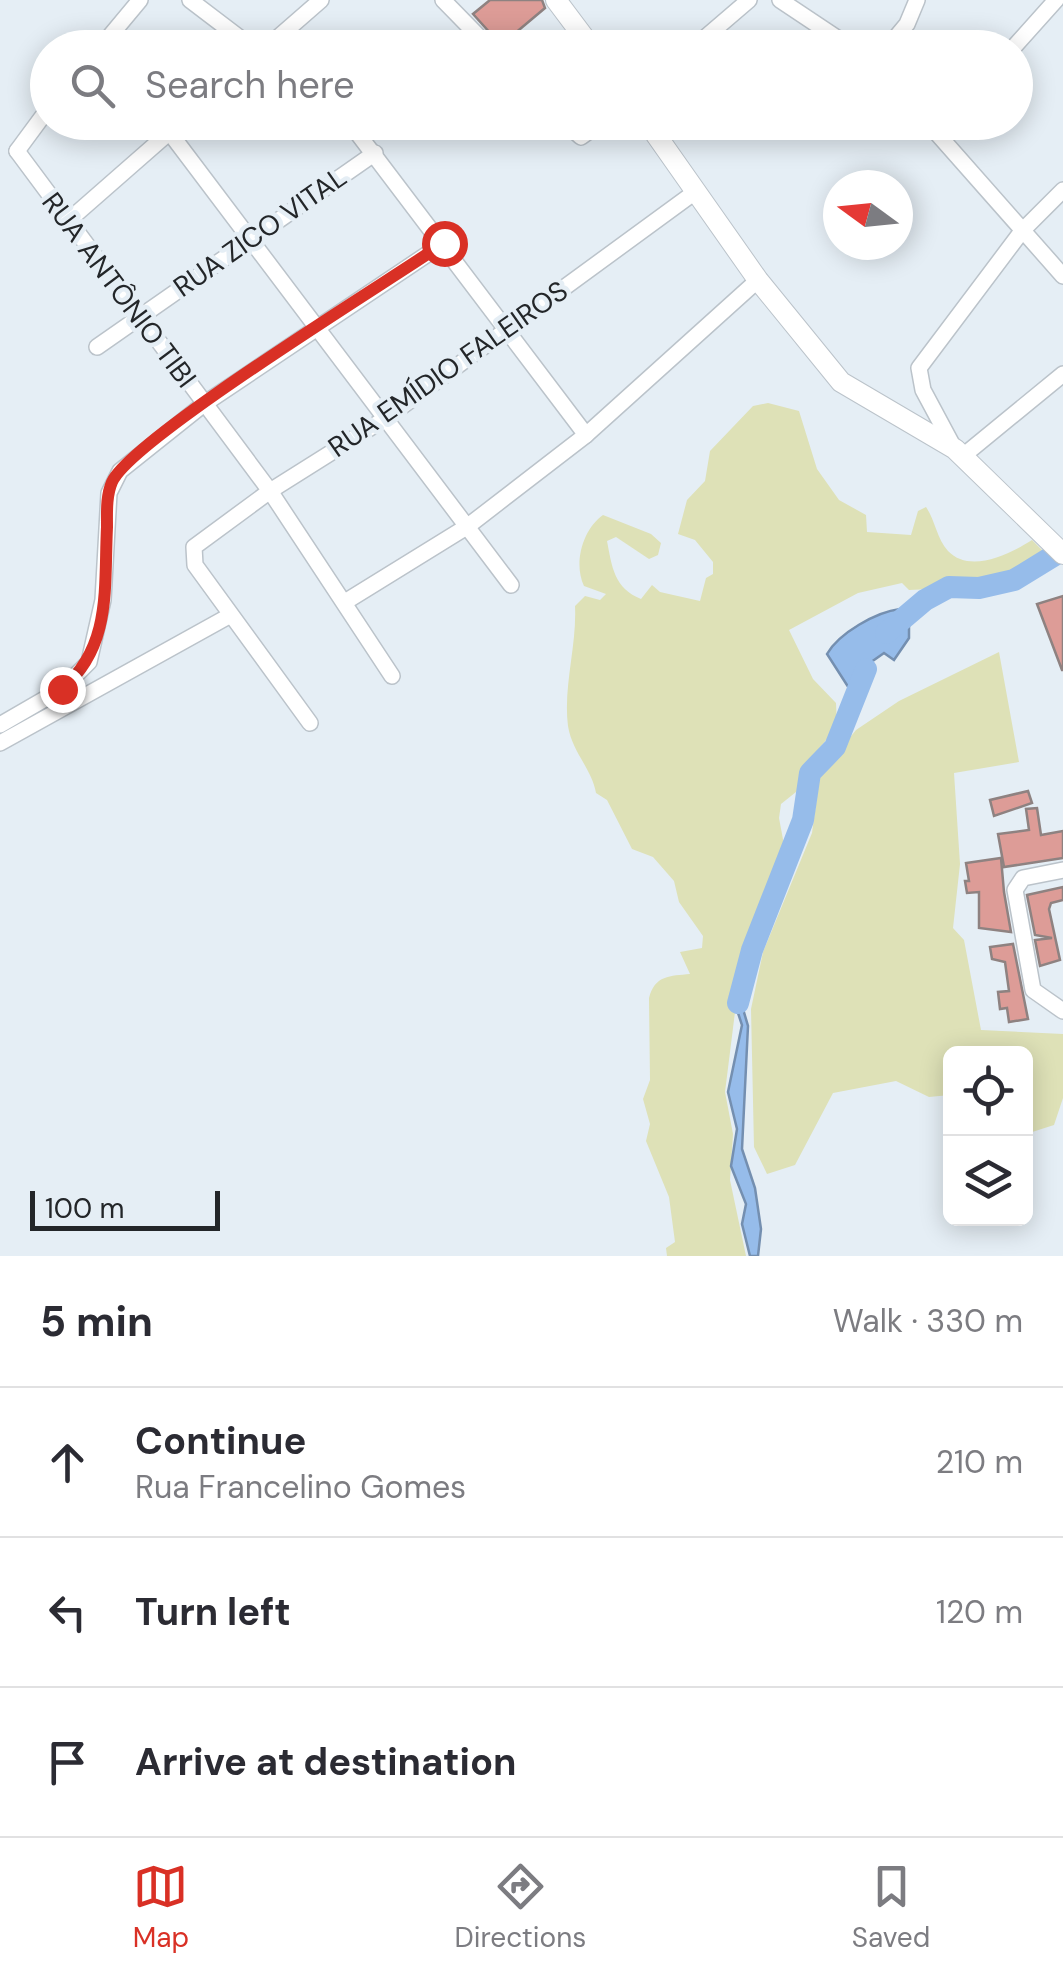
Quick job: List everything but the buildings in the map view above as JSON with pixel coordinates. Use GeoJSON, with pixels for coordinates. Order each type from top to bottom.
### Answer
{"type":"FeatureCollection","features":[{"type":"Feature","properties":{"kind":"main road"},"geometry":{"type":"LineString","coordinates":[[556,0],[578,30]]}},
{"type":"Feature","properties":{"kind":"main road"},"geometry":{"type":"LineString","coordinates":[[659,140],[758,280],[841,382],[959,452],[1063,554]]}},
{"type":"Feature","properties":{"kind":"street"},"geometry":{"type":"LineString","coordinates":[[115,30],[140,0]]}},
{"type":"Feature","properties":{"kind":"street"},"geometry":{"type":"LineString","coordinates":[[190,0],[229,30]]}},
{"type":"Feature","properties":{"kind":"street"},"geometry":{"type":"LineString","coordinates":[[286,30],[320,0]]}},
{"type":"Feature","properties":{"kind":"street"},"geometry":{"type":"LineString","coordinates":[[443,0],[472,30]]}},
{"type":"Feature","properties":{"kind":"street"},"geometry":{"type":"LineString","coordinates":[[713,30],[749,0]]}},
{"type":"Feature","properties":{"kind":"street"},"geometry":{"type":"LineString","coordinates":[[780,0],[825,30]]}},
{"type":"Feature","properties":{"kind":"street"},"geometry":{"type":"LineString","coordinates":[[902,30],[917,0]]}},
{"type":"Feature","properties":{"kind":"street"},"geometry":{"type":"LineString","coordinates":[[1029,30],[1056,0]]}},
{"type":"Feature","properties":{"kind":"street"},"geometry":{"type":"LineString","coordinates":[[8,153],[30,129]]}},
{"type":"Feature","properties":{"kind":"street"},"geometry":{"type":"LineString","coordinates":[[68,221],[162,140]]}},
{"type":"Feature","properties":{"kind":"street"},"geometry":{"type":"LineString","coordinates":[[184,140],[247,238],[511,585]]}},
{"type":"Feature","properties":{"kind":"street"},"geometry":{"type":"LineString","coordinates":[[364,140],[586,435]]}},
{"type":"Feature","properties":{"kind":"street"},"geometry":{"type":"LineString","coordinates":[[946,140],[1063,276]]}},
{"type":"Feature","properties":{"kind":"street","name":"RUA ANTÔNIO TIBI"},"geometry":{"type":"LineString","coordinates":[[8,153],[68,221],[270,491],[392,676]]}},
{"type":"Feature","properties":{"kind":"street","name":"RUA ZICO VITAL"},"geometry":{"type":"LineString","coordinates":[[97,347],[247,238],[375,153]]}},
{"type":"Feature","properties":{"kind":"street"},"geometry":{"type":"LineString","coordinates":[[1063,190],[1022,231],[919,368],[923,390],[959,452],[1063,374]]}},
{"type":"Feature","properties":{"kind":"street","name":"RUA EMÍDIO FALEIROS"},"geometry":{"type":"LineString","coordinates":[[229,616],[193,560],[198,542],[386,418],[695,192]]}},
{"type":"Feature","properties":{"kind":"street"},"geometry":{"type":"LineString","coordinates":[[0,725],[62,689],[89,662],[103,600],[109,493],[120,471],[204,404],[444,243]]}},
{"type":"Feature","properties":{"kind":"street"},"geometry":{"type":"LineString","coordinates":[[345,602],[468,526],[586,435],[758,280]]}},
{"type":"Feature","properties":{"kind":"street"},"geometry":{"type":"LineString","coordinates":[[0,743],[229,616],[310,723]]}},
{"type":"Feature","properties":{"kind":"street"},"geometry":{"type":"LineString","coordinates":[[1063,870],[1023,878],[1015,890],[1033,990],[1063,1011]]}},
{"type":"Feature","properties":{"kind":"green space"},"geometry":{"type":"Polygon","coordinates":[[[768,403],[799,411],[817,469],[839,500],[866,515],[867,532],[911,535],[918,511],[926,507],[944,546],[957,558],[990,559],[1032,540],[1044,552],[1022,566],[998,574],[924,589],[909,590],[902,583],[858,593],[789,630],[813,679],[836,703],[837,727],[801,770],[801,788],[781,804],[779,818],[785,850],[743,948],[725,1092],[733,1134],[730,1180],[746,1256],[667,1256],[666,1248],[675,1242],[669,1197],[646,1141],[650,1124],[643,1099],[650,1080],[649,998],[659,981],[690,974],[680,952],[702,948],[703,936],[679,902],[674,881],[653,857],[632,849],[607,800],[596,793],[570,735],[567,696],[575,606],[585,596],[600,600],[606,594],[584,586],[580,557],[585,538],[603,515],[651,534],[661,543],[658,555],[649,559],[616,537],[607,541],[613,568],[625,589],[641,599],[652,585],[660,592],[700,601],[706,578],[713,574],[713,562],[695,540],[678,534],[687,500],[705,481],[710,451],[753,406],[768,403]]]}},
{"type":"Feature","properties":{"kind":"green space"},"geometry":{"type":"Polygon","coordinates":[[[999,652],[1019,762],[954,773],[960,864],[953,928],[964,940],[981,1030],[1063,1034],[1063,1098],[1054,1125],[1033,1132],[1033,1046],[943,1046],[943,1096],[929,1097],[896,1081],[833,1093],[795,1165],[767,1174],[754,1147],[751,1009],[763,952],[812,833],[820,775],[856,730],[899,701],[999,652]]]}},
{"type":"Feature","properties":{"kind":"water"},"geometry":{"type":"Polygon","coordinates":[[[900,609],[909,618],[909,638],[894,660],[884,653],[867,665],[864,682],[854,696],[827,654],[859,625],[900,609]]]}},
{"type":"Feature","properties":{"kind":"water"},"geometry":{"type":"Polygon","coordinates":[[[747,973],[741,1002],[748,1026],[742,1149],[755,1188],[761,1229],[758,1256],[750,1256],[742,1224],[746,1204],[731,1166],[737,1129],[728,1092],[742,1025],[735,1004],[747,973]]]}},
{"type":"Feature","properties":{"kind":"waterway"},"geometry":{"type":"LineString","coordinates":[[886,633],[925,600],[949,587],[979,588],[1014,580],[1063,550]]}},
{"type":"Feature","properties":{"kind":"waterway"},"geometry":{"type":"LineString","coordinates":[[738,1003],[752,950],[803,820],[810,773],[835,747],[866,669]]}},
{"type":"Feature","properties":{"kind":"route"},"geometry":{"type":"LineString","coordinates":[[62,689],[89,662],[95,647],[103,600],[109,493],[120,471],[204,404],[444,243]]}}]}
